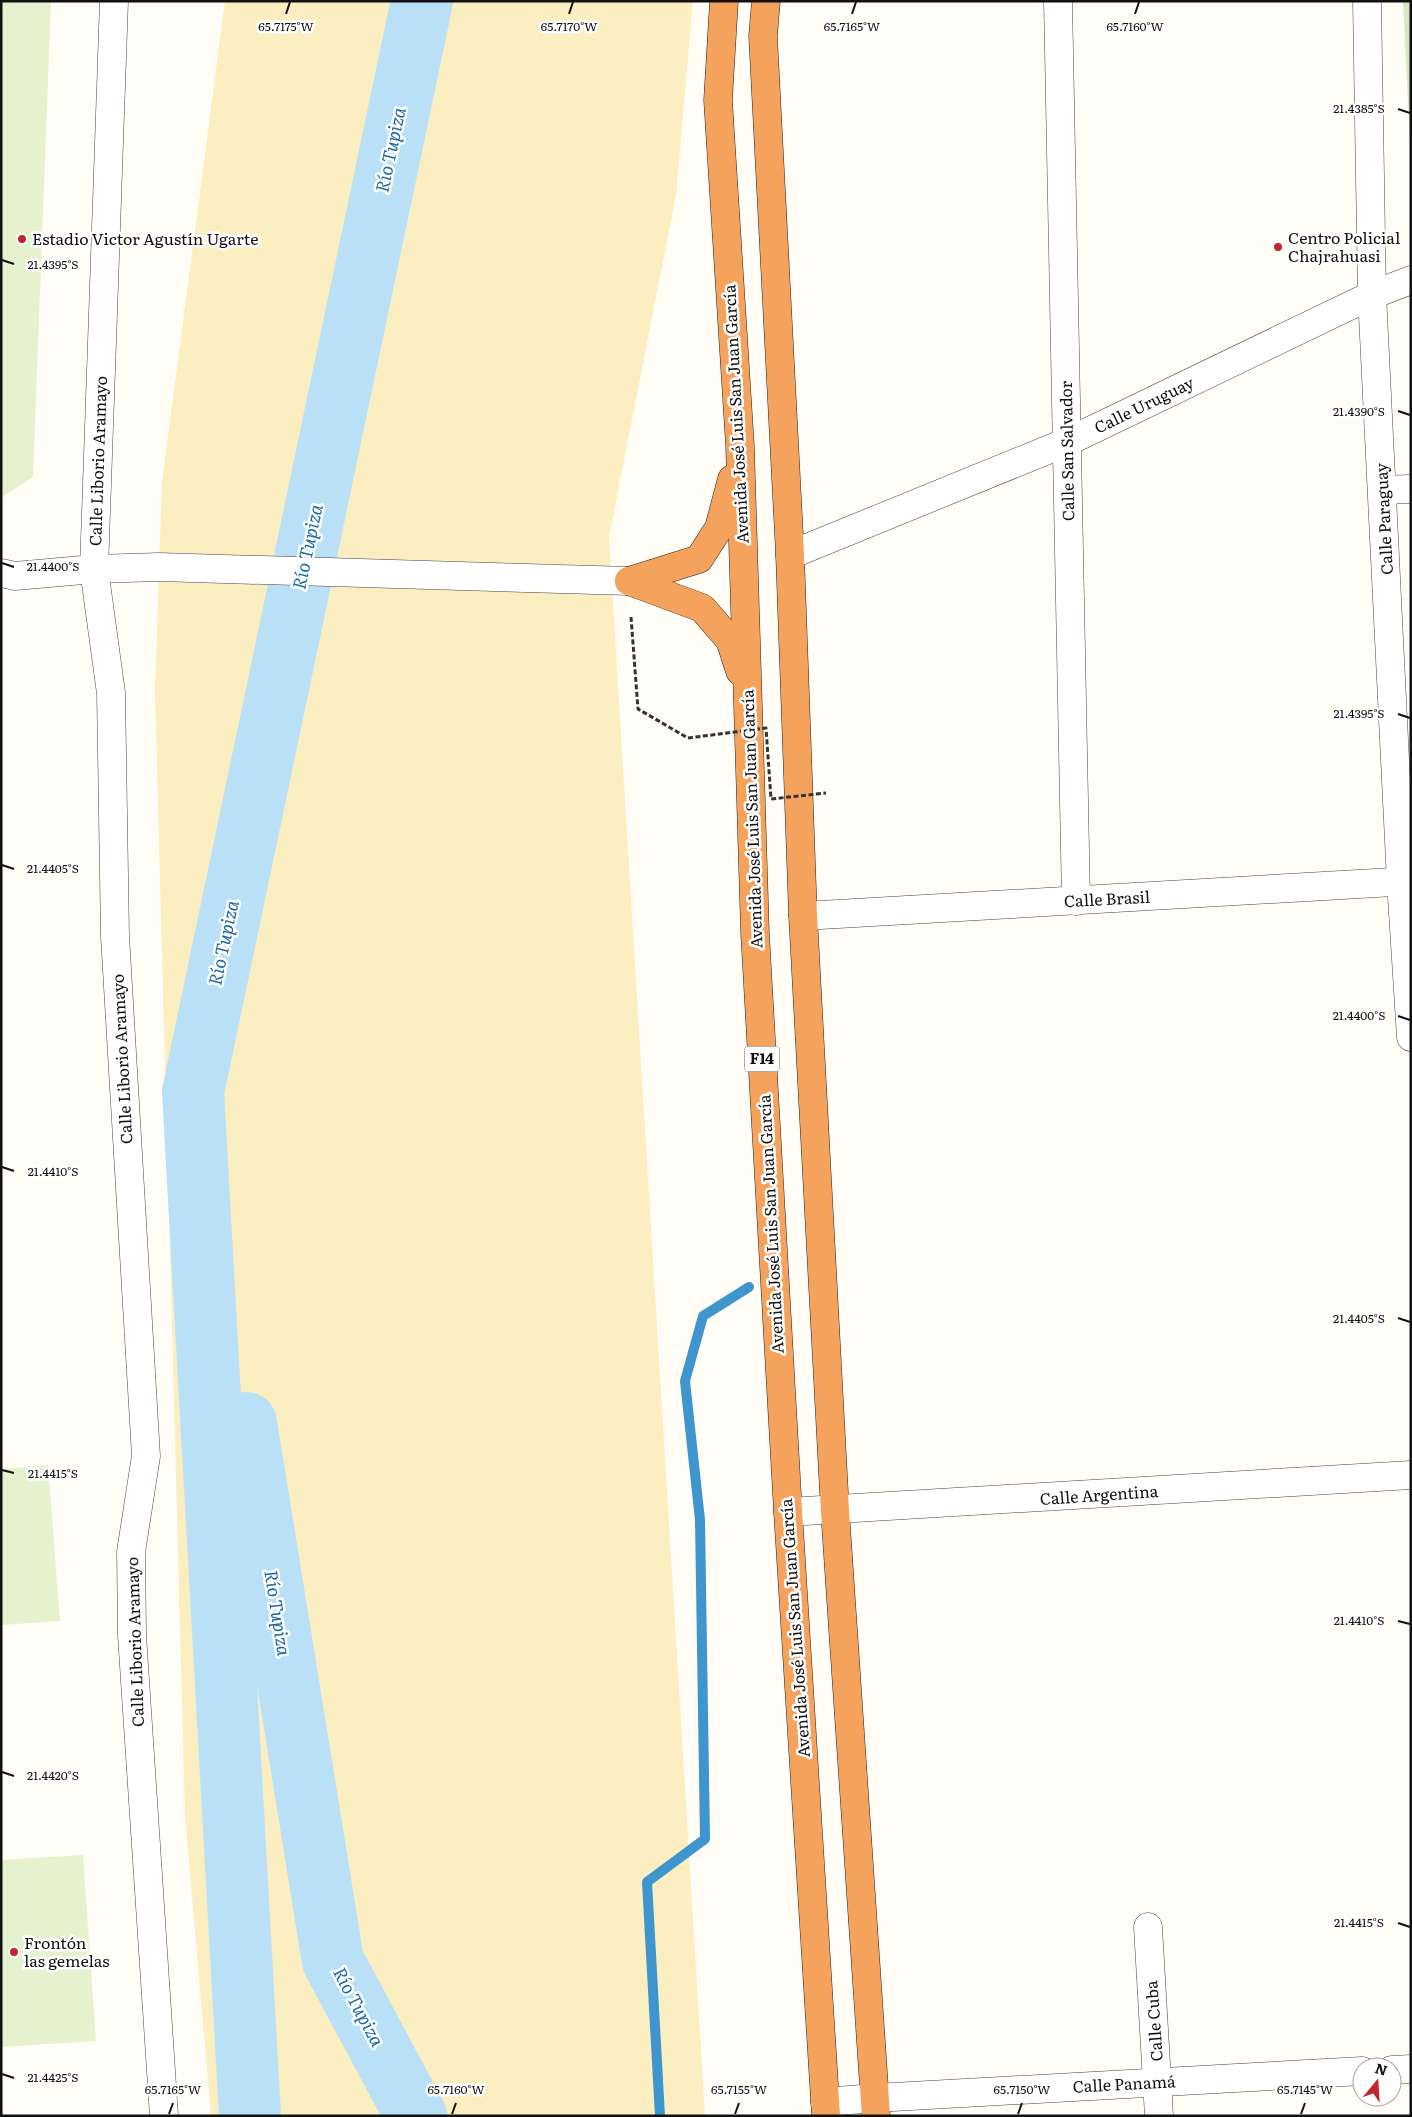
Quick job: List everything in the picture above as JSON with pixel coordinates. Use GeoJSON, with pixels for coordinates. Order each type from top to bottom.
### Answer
{"type":"FeatureCollection","features":[{"type":"Feature","properties":{"kind":"highway","name":"Avenida José Luis San Juan García"},"geometry":{"type":"LineString","coordinates":[[724,1],[718,100],[740,446],[755,933],[788,1512],[826,2109]]}},
{"type":"Feature","properties":{"kind":"highway"},"geometry":{"type":"LineString","coordinates":[[766,1],[763,36],[790,556],[803,916],[835,1511],[875,2107]]}},
{"type":"Feature","properties":{"kind":"highway"},"geometry":{"type":"LineString","coordinates":[[629,581],[699,559],[719,528],[740,446]]}},
{"type":"Feature","properties":{"kind":"highway"},"geometry":{"type":"LineString","coordinates":[[629,581],[702,608],[730,640],[748,694]]}},
{"type":"Feature","properties":{"kind":"street","name":"Calle Liborio Aramayo"},"geometry":{"type":"LineString","coordinates":[[114,1],[94,570],[111,694],[115,936],[146,1456],[131,1552],[132,1635],[164,2116]]}},
{"type":"Feature","properties":{"kind":"street","name":"Calle San Salvador"},"geometry":{"type":"LineString","coordinates":[[1058,1],[1076,901]]}},
{"type":"Feature","properties":{"kind":"street","name":"Calle Paraguay"},"geometry":{"type":"LineString","coordinates":[[1367,1],[1372,295],[1406,881],[1411,1037]]}},
{"type":"Feature","properties":{"kind":"street","name":"Calle Uruguay"},"geometry":{"type":"LineString","coordinates":[[790,556],[1066,442],[1372,295],[1411,280]]}},
{"type":"Feature","properties":{"kind":"street"},"geometry":{"type":"LineString","coordinates":[[1382,490],[1411,489]]}},
{"type":"Feature","properties":{"kind":"street"},"geometry":{"type":"LineString","coordinates":[[1,573],[15,576],[159,567],[629,581]]}},
{"type":"Feature","properties":{"kind":"street","name":"Calle Brasil"},"geometry":{"type":"LineString","coordinates":[[803,916],[1406,881]]}},
{"type":"Feature","properties":{"kind":"street","name":"Calle Argentina"},"geometry":{"type":"LineString","coordinates":[[788,1512],[835,1511],[1411,1475]]}},
{"type":"Feature","properties":{"kind":"street","name":"Calle Cuba"},"geometry":{"type":"LineString","coordinates":[[1148,1927],[1159,2116]]}},
{"type":"Feature","properties":{"kind":"street","name":"Calle Panamá"},"geometry":{"type":"LineString","coordinates":[[826,2109],[875,2107],[1158,2082],[1352,2072]]}},
{"type":"Feature","properties":{"kind":"path"},"geometry":{"type":"LineString","coordinates":[[629,581],[638,709],[688,738],[766,728],[771,799],[826,793]]}},
{"type":"Feature","properties":{"kind":"green space","name":"Estadio Victor Agustín Ugarte"},"geometry":{"type":"Polygon","coordinates":[[[1,1],[51,1],[33,477],[1,498],[1,1]]]}},
{"type":"Feature","properties":{"kind":"green space"},"geometry":{"type":"Polygon","coordinates":[[[1403,1],[1411,1],[1411,163],[1403,1]]]}},
{"type":"Feature","properties":{"kind":"green space"},"geometry":{"type":"Polygon","coordinates":[[[48,1465],[60,1621],[1,1625],[1,1469],[48,1465]]]}},
{"type":"Feature","properties":{"kind":"green space"},"geometry":{"type":"Polygon","coordinates":[[[83,1855],[96,2041],[1,2047],[1,1860],[83,1855]]]}},
{"type":"Feature","properties":{"kind":"sand"},"geometry":{"type":"Polygon","coordinates":[[[225,1],[693,1],[676,195],[609,537],[705,2116],[211,2116],[185,1816],[155,692],[162,482],[225,1]]]}},
{"type":"Feature","properties":{"kind":"waterway","name":"Río Tupiza"},"geometry":{"type":"LineString","coordinates":[[250,2116],[193,1092],[422,1]]}},
{"type":"Feature","properties":{"kind":"waterway"},"geometry":{"type":"LineString","coordinates":[[660,2116],[647,1882],[705,1839],[700,1520],[685,1381],[703,1316],[749,1287]]}},
{"type":"Feature","properties":{"kind":"waterway","name":"Río Tupiza"},"geometry":{"type":"LineString","coordinates":[[246,1423],[333,1961],[416,2116]]}},
{"type":"Feature","properties":{"kind":"place","name":"Estadio Victor Agustín Ugarte"},"geometry":{"type":"Point","coordinates":[22,239]}},
{"type":"Feature","properties":{"kind":"place","name":"Centro Policial Chajrahuasi"},"geometry":{"type":"Point","coordinates":[1278,247]}},
{"type":"Feature","properties":{"kind":"place","name":"Frontón las gemelas"},"geometry":{"type":"Point","coordinates":[14,1952]}}]}
